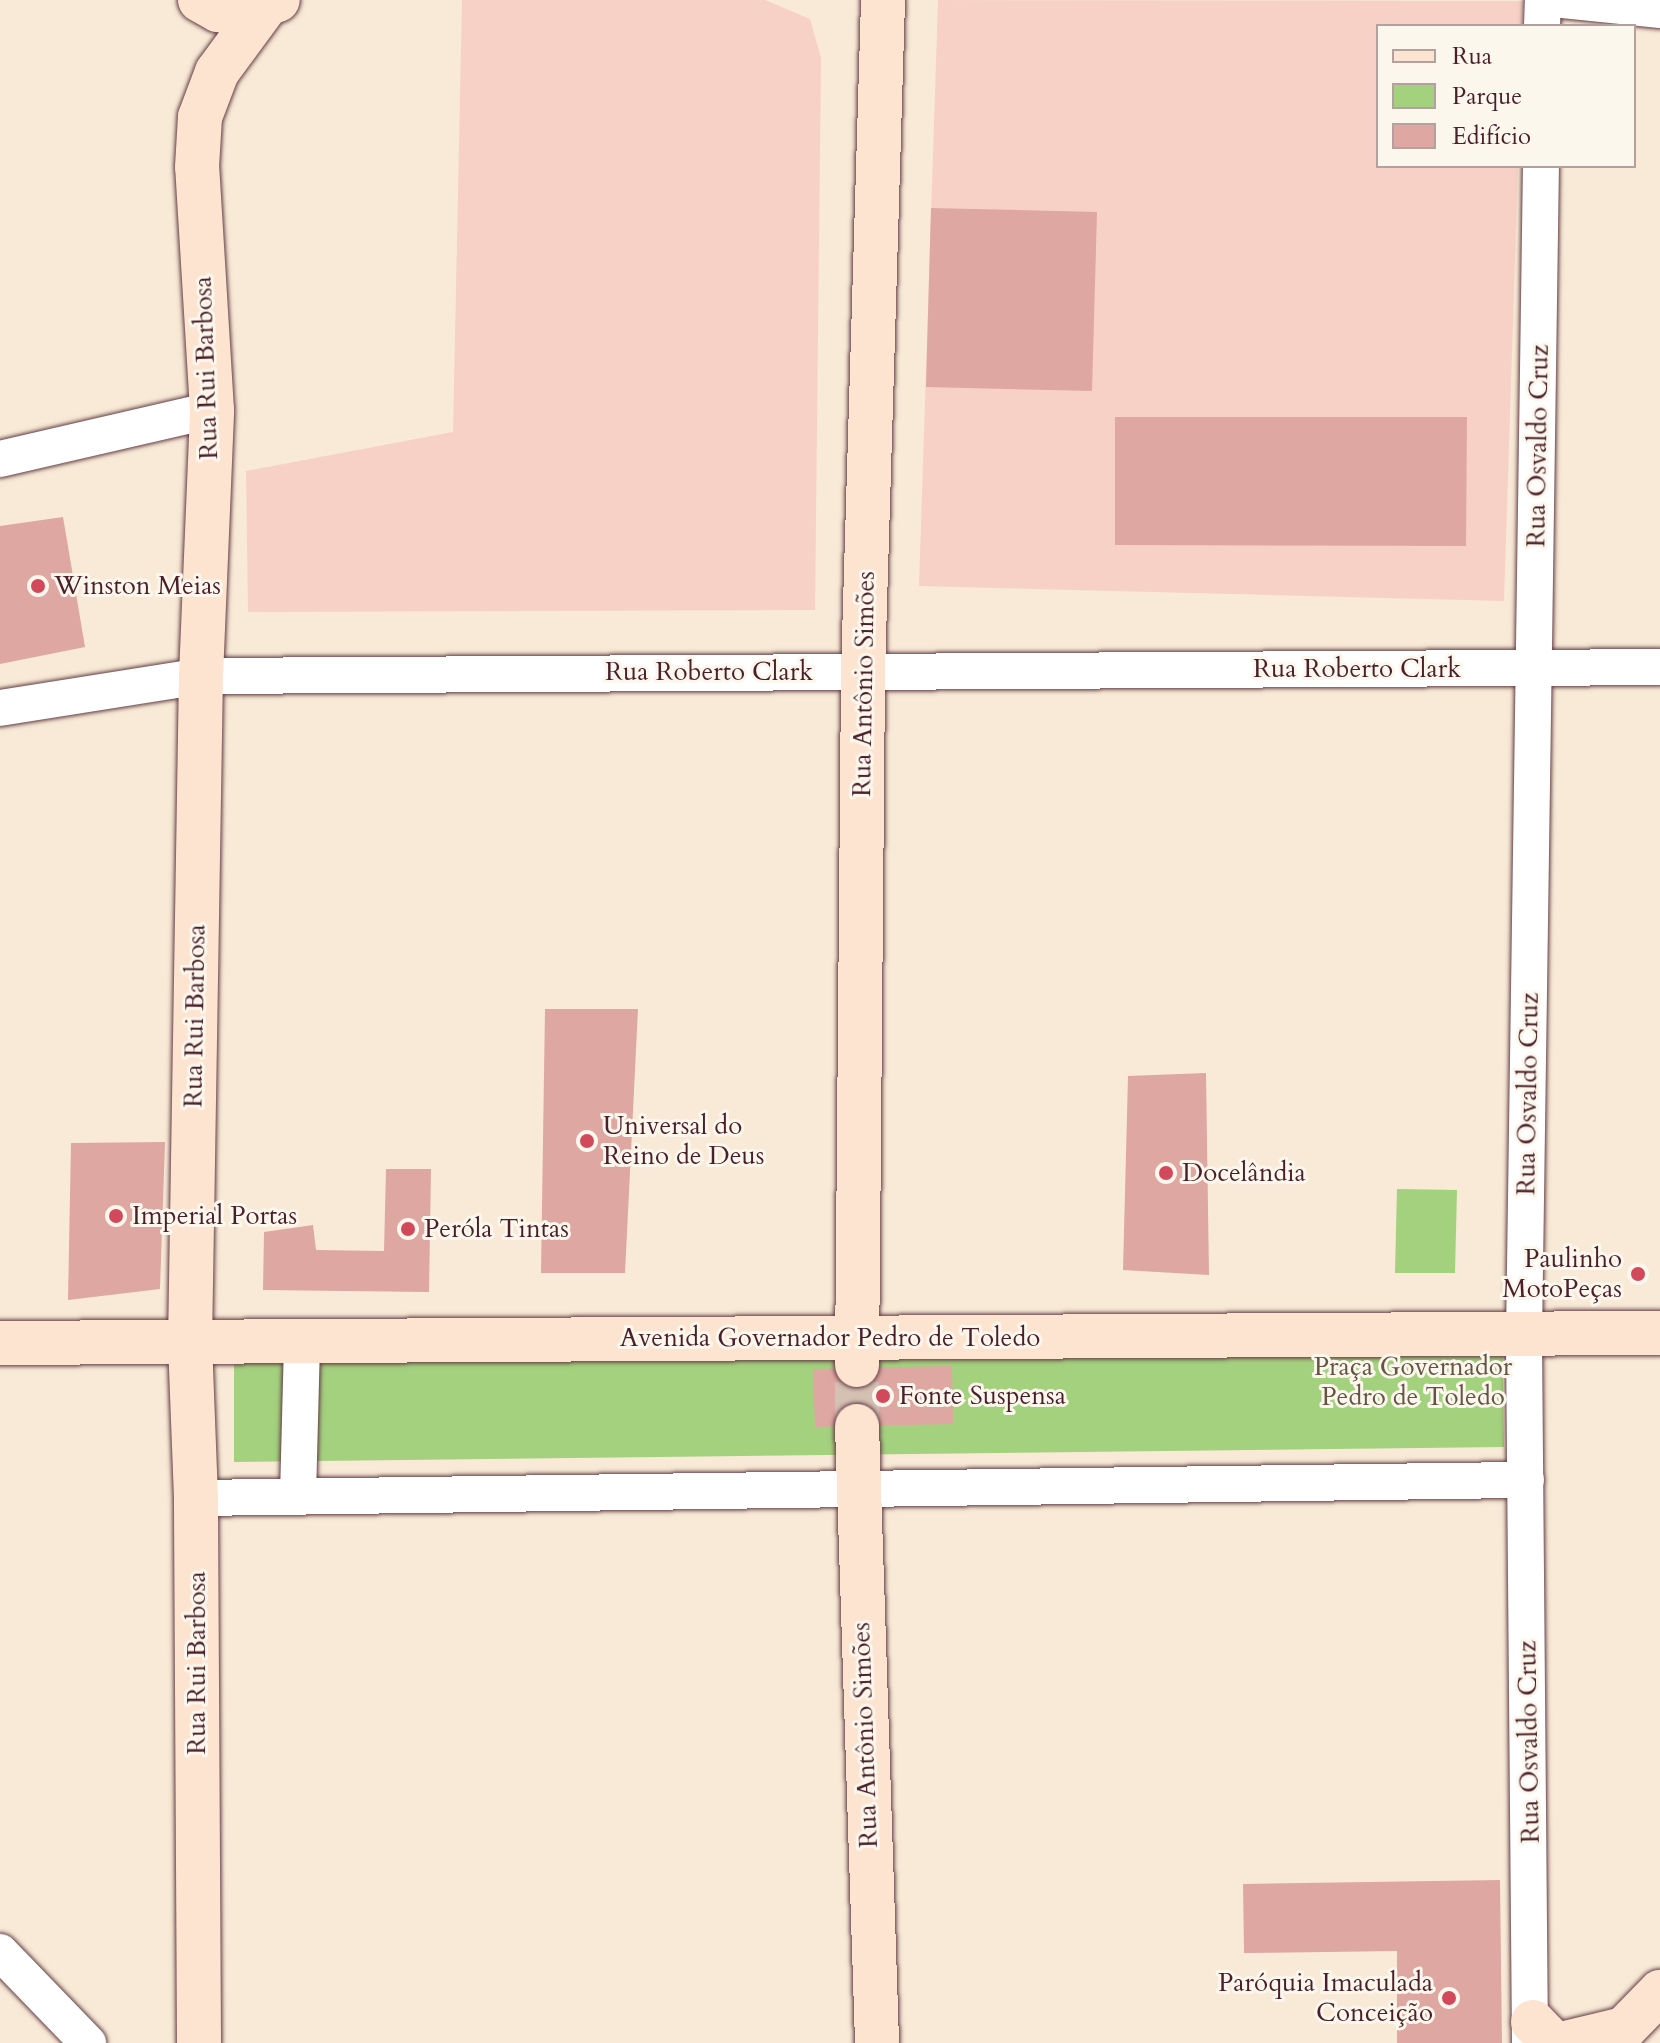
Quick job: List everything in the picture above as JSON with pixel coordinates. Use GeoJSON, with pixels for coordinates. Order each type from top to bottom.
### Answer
{"type":"FeatureCollection","features":[{"type":"Feature","properties":{"kind":"street"},"geometry":{"type":"LineString","coordinates":[[200,0],[230,11],[271,4]]}},
{"type":"Feature","properties":{"kind":"street","name":"Rua Antônio Simões"},"geometry":{"type":"LineString","coordinates":[[857,1352],[863,671],[883,0]]}},
{"type":"Feature","properties":{"kind":"street"},"geometry":{"type":"LineString","coordinates":[[1542,24],[1543,0]]}},
{"type":"Feature","properties":{"kind":"street"},"geometry":{"type":"LineString","coordinates":[[1563,0],[1660,10]]}},
{"type":"Feature","properties":{"kind":"street","name":"Rua Rui Barbosa"},"geometry":{"type":"LineString","coordinates":[[199,2043],[196,1498],[190,1344],[201,676],[212,410],[197,167],[200,117],[230,48],[271,4]]}},
{"type":"Feature","properties":{"kind":"street","name":"Rua Osvaldo Cruz"},"geometry":{"type":"LineString","coordinates":[[1541,168],[1524,1336],[1526,1480],[1546,2038]]}},
{"type":"Feature","properties":{"kind":"street"},"geometry":{"type":"LineString","coordinates":[[0,459],[212,410]]}},
{"type":"Feature","properties":{"kind":"street","name":"Rua Roberto Clark"},"geometry":{"type":"LineString","coordinates":[[0,708],[201,676],[1660,667]]}},
{"type":"Feature","properties":{"kind":"street","name":"Avenida Governador Pedro de Toledo"},"geometry":{"type":"LineString","coordinates":[[0,1343],[190,1344],[302,1338],[857,1352],[1660,1333]]}},
{"type":"Feature","properties":{"kind":"street"},"geometry":{"type":"LineString","coordinates":[[298,1496],[302,1338]]}},
{"type":"Feature","properties":{"kind":"street","name":"Rua Antônio Simões"},"geometry":{"type":"LineString","coordinates":[[857,1426],[877,2043]]}},
{"type":"Feature","properties":{"kind":"street"},"geometry":{"type":"LineString","coordinates":[[196,1498],[1526,1480]]}},
{"type":"Feature","properties":{"kind":"street"},"geometry":{"type":"LineString","coordinates":[[0,1952],[88,2043]]}},
{"type":"Feature","properties":{"kind":"street"},"geometry":{"type":"LineString","coordinates":[[1546,2038],[1617,2038],[1660,1992]]}},
{"type":"Feature","properties":{"kind":"shaded area"},"geometry":{"type":"Polygon","coordinates":[[[462,0],[765,0],[810,19],[821,58],[815,610],[248,612],[246,471],[453,432],[462,0]]]}},
{"type":"Feature","properties":{"kind":"shaded area"},"geometry":{"type":"Polygon","coordinates":[[[938,0],[1523,1],[1522,24],[1376,24],[1376,168],[1518,168],[1504,601],[919,586],[938,0]]]}},
{"type":"Feature","properties":{"kind":"green space"},"geometry":{"type":"Polygon","coordinates":[[[1397,1189],[1457,1190],[1455,1273],[1395,1273],[1397,1189]]]}},
{"type":"Feature","properties":{"kind":"green space","name":"Praça Governador Pedro de Toledo"},"geometry":{"type":"Polygon","coordinates":[[[1502,1314],[1504,1447],[234,1462],[234,1329],[1502,1314]]]}},
{"type":"Feature","properties":{"kind":"building"},"geometry":{"type":"Polygon","coordinates":[[[931,208],[1097,212],[1092,391],[926,387],[931,208]]]}},
{"type":"Feature","properties":{"kind":"building"},"geometry":{"type":"Polygon","coordinates":[[[1115,417],[1467,417],[1466,546],[1115,545],[1115,417]]]}},
{"type":"Feature","properties":{"kind":"building","name":"Winston Meias"},"geometry":{"type":"Polygon","coordinates":[[[63,517],[85,647],[0,664],[0,526],[63,517]]]}},
{"type":"Feature","properties":{"kind":"building","name":"Universal do Reino de Deus"},"geometry":{"type":"Polygon","coordinates":[[[545,1009],[638,1009],[625,1273],[541,1273],[545,1009]]]}},
{"type":"Feature","properties":{"kind":"building","name":"Docelândia"},"geometry":{"type":"Polygon","coordinates":[[[1206,1073],[1209,1275],[1123,1270],[1128,1076],[1206,1073]]]}},
{"type":"Feature","properties":{"kind":"building","name":"Imperial Portas"},"geometry":{"type":"Polygon","coordinates":[[[165,1142],[160,1289],[68,1300],[71,1143],[165,1142]]]}},
{"type":"Feature","properties":{"kind":"building","name":"Peróla Tintas"},"geometry":{"type":"Polygon","coordinates":[[[386,1169],[431,1169],[429,1292],[263,1290],[264,1232],[313,1225],[316,1250],[384,1251],[386,1169]]]}},
{"type":"Feature","properties":{"kind":"building","name":"Fonte Suspensa"},"geometry":{"type":"Polygon","coordinates":[[[952,1366],[953,1424],[815,1427],[813,1369],[952,1366]]]}},
{"type":"Feature","properties":{"kind":"building","name":"Paróquia Imaculada Conceição"},"geometry":{"type":"Polygon","coordinates":[[[1500,1880],[1502,2043],[1397,2043],[1397,1951],[1244,1953],[1243,1884],[1500,1880]]]}},
{"type":"Feature","properties":{"kind":"tunnel"},"geometry":{"type":"LineString","coordinates":[[857,1367],[857,1426]]}},
{"type":"Feature","properties":{"kind":"place","name":"Winston Meias"},"geometry":{"type":"Point","coordinates":[38,586]}},
{"type":"Feature","properties":{"kind":"place","name":"Universal do Reino de Deus"},"geometry":{"type":"Point","coordinates":[587,1141]}},
{"type":"Feature","properties":{"kind":"place","name":"Docelândia"},"geometry":{"type":"Point","coordinates":[1166,1173]}},
{"type":"Feature","properties":{"kind":"place","name":"Imperial Portas"},"geometry":{"type":"Point","coordinates":[116,1216]}},
{"type":"Feature","properties":{"kind":"place","name":"Peróla Tintas"},"geometry":{"type":"Point","coordinates":[408,1229]}},
{"type":"Feature","properties":{"kind":"place","name":"Paulinho MotoPeças"},"geometry":{"type":"Point","coordinates":[1638,1274]}},
{"type":"Feature","properties":{"kind":"place","name":"Fonte Suspensa"},"geometry":{"type":"Point","coordinates":[883,1396]}},
{"type":"Feature","properties":{"kind":"place","name":"Paróquia Imaculada Conceição"},"geometry":{"type":"Point","coordinates":[1449,1998]}}]}
